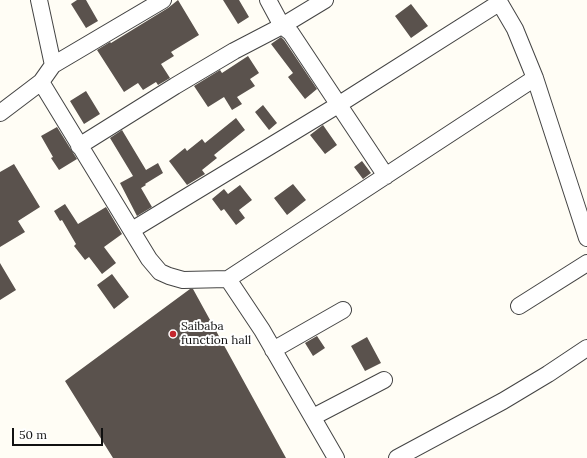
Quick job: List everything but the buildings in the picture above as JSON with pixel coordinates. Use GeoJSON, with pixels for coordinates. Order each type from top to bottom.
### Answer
{"type":"FeatureCollection","features":[{"type":"Feature","properties":{"kind":"street"},"geometry":{"type":"LineString","coordinates":[[39,0],[54,65]]}},
{"type":"Feature","properties":{"kind":"street"},"geometry":{"type":"LineString","coordinates":[[0,113],[41,82],[54,65],[162,0]]}},
{"type":"Feature","properties":{"kind":"street"},"geometry":{"type":"LineString","coordinates":[[268,0],[282,26],[291,33],[386,176]]}},
{"type":"Feature","properties":{"kind":"street"},"geometry":{"type":"LineString","coordinates":[[79,146],[175,86],[325,0]]}},
{"type":"Feature","properties":{"kind":"street"},"geometry":{"type":"LineString","coordinates":[[132,230],[338,105],[498,1],[515,29],[535,78],[584,217],[587,238]]}},
{"type":"Feature","properties":{"kind":"street"},"geometry":{"type":"LineString","coordinates":[[41,82],[149,259],[160,272],[183,280],[228,279],[535,78]]}},
{"type":"Feature","properties":{"kind":"street"},"geometry":{"type":"LineString","coordinates":[[519,306],[587,263]]}},
{"type":"Feature","properties":{"kind":"street"},"geometry":{"type":"LineString","coordinates":[[228,279],[262,330],[336,458]]}},
{"type":"Feature","properties":{"kind":"street"},"geometry":{"type":"LineString","coordinates":[[273,350],[343,310]]}},
{"type":"Feature","properties":{"kind":"street"},"geometry":{"type":"LineString","coordinates":[[397,458],[503,401],[587,348]]}},
{"type":"Feature","properties":{"kind":"street"},"geometry":{"type":"LineString","coordinates":[[313,417],[384,380]]}},
{"type":"Feature","properties":{"kind":"place","name":"Saibaba function hall"},"geometry":{"type":"Point","coordinates":[173,334]}}]}
